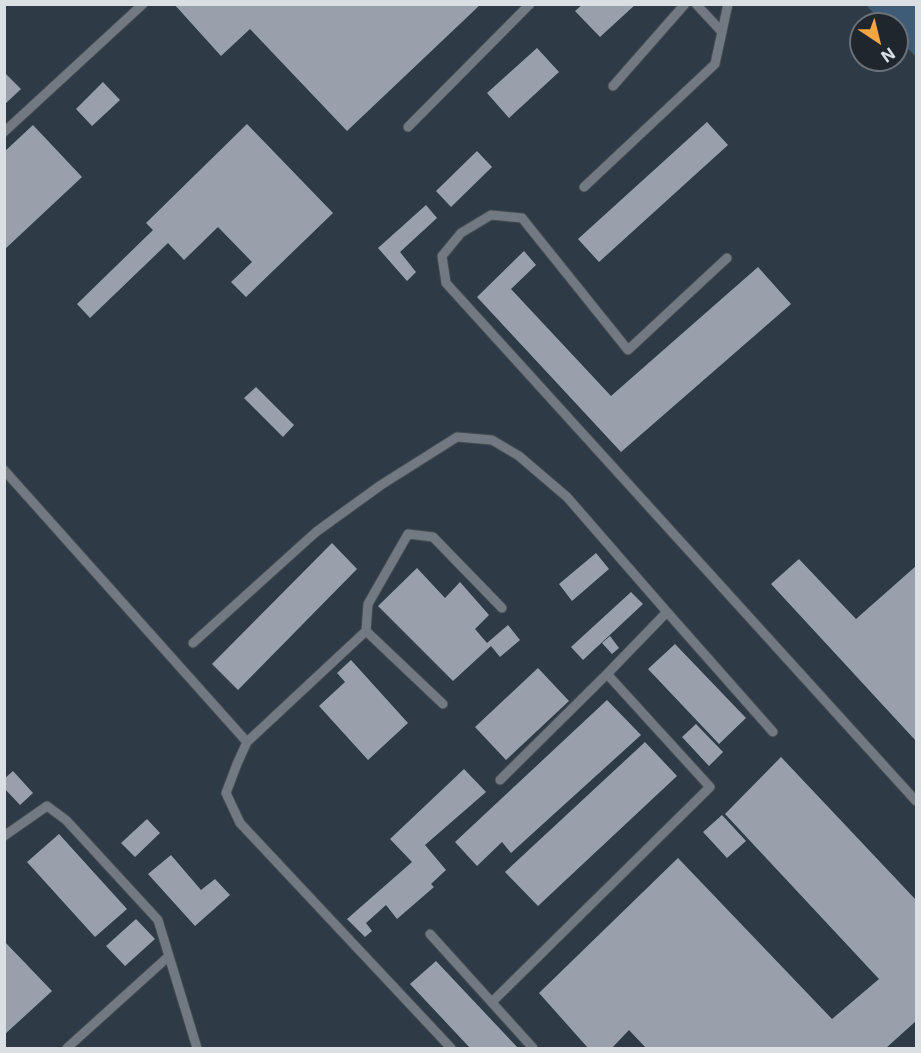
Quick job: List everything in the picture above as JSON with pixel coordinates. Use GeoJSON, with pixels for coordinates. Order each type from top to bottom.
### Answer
{"type":"FeatureCollection","features":[{"type":"Feature","properties":{"kind":"lane"},"geometry":{"type":"LineString","coordinates":[[4,132],[143,4]]}},
{"type":"Feature","properties":{"kind":"lane"},"geometry":{"type":"LineString","coordinates":[[408,127],[530,4]]}},
{"type":"Feature","properties":{"kind":"lane"},"geometry":{"type":"LineString","coordinates":[[613,86],[685,4]]}},
{"type":"Feature","properties":{"kind":"lane"},"geometry":{"type":"LineString","coordinates":[[696,4],[722,32]]}},
{"type":"Feature","properties":{"kind":"lane"},"geometry":{"type":"LineString","coordinates":[[584,187],[715,64],[728,4]]}},
{"type":"Feature","properties":{"kind":"lane"},"geometry":{"type":"LineString","coordinates":[[727,258],[628,350],[522,218],[491,215],[461,233],[442,256],[446,283],[916,801]]}},
{"type":"Feature","properties":{"kind":"lane"},"geometry":{"type":"LineString","coordinates":[[193,643],[316,532],[381,485],[457,437],[492,440],[519,456],[567,497],[773,732]]}},
{"type":"Feature","properties":{"kind":"lane"},"geometry":{"type":"LineString","coordinates":[[4,470],[248,742]]}},
{"type":"Feature","properties":{"kind":"lane"},"geometry":{"type":"LineString","coordinates":[[452,1048],[240,823],[226,793],[248,742],[366,631],[368,604],[408,534],[433,537],[502,608]]}},
{"type":"Feature","properties":{"kind":"lane"},"geometry":{"type":"LineString","coordinates":[[500,780],[667,612]]}},
{"type":"Feature","properties":{"kind":"lane"},"geometry":{"type":"LineString","coordinates":[[366,631],[443,704]]}},
{"type":"Feature","properties":{"kind":"lane"},"geometry":{"type":"LineString","coordinates":[[492,1002],[710,787],[607,674]]}},
{"type":"Feature","properties":{"kind":"lane"},"geometry":{"type":"LineString","coordinates":[[4,836],[47,806],[66,820],[158,920],[197,1048]]}},
{"type":"Feature","properties":{"kind":"lane"},"geometry":{"type":"LineString","coordinates":[[430,934],[533,1048]]}},
{"type":"Feature","properties":{"kind":"lane"},"geometry":{"type":"LineString","coordinates":[[67,1048],[169,956]]}},
{"type":"Feature","properties":{"kind":"shaded area"},"geometry":{"type":"Polygon","coordinates":[[[5,5],[916,5],[916,1048],[5,1048],[5,5]]]}},
{"type":"Feature","properties":{"kind":"shaded area"},"geometry":{"type":"Polygon","coordinates":[[[866,5],[916,5],[916,57],[909,50],[909,12],[873,12],[866,5]]]}},
{"type":"Feature","properties":{"kind":"building"},"geometry":{"type":"Polygon","coordinates":[[[174,4],[481,4],[347,131],[250,29],[221,56],[174,4]]]}},
{"type":"Feature","properties":{"kind":"building"},"geometry":{"type":"Polygon","coordinates":[[[583,4],[636,4],[600,37],[575,11],[583,4]]]}},
{"type":"Feature","properties":{"kind":"building"},"geometry":{"type":"Polygon","coordinates":[[[537,48],[559,72],[509,118],[487,93],[537,48]]]}},
{"type":"Feature","properties":{"kind":"building"},"geometry":{"type":"Polygon","coordinates":[[[6,74],[21,89],[4,105],[4,75],[6,74]]]}},
{"type":"Feature","properties":{"kind":"building"},"geometry":{"type":"Polygon","coordinates":[[[103,82],[120,100],[92,126],[76,109],[103,82]]]}},
{"type":"Feature","properties":{"kind":"building"},"geometry":{"type":"Polygon","coordinates":[[[707,122],[728,145],[599,262],[578,239],[707,122]]]}},
{"type":"Feature","properties":{"kind":"building"},"geometry":{"type":"Polygon","coordinates":[[[247,124],[333,213],[246,297],[231,282],[252,262],[218,227],[184,260],[168,243],[90,318],[77,304],[153,230],[146,223],[247,124]]]}},
{"type":"Feature","properties":{"kind":"building"},"geometry":{"type":"Polygon","coordinates":[[[33,125],[82,177],[4,250],[4,152],[33,125]]]}},
{"type":"Feature","properties":{"kind":"building"},"geometry":{"type":"Polygon","coordinates":[[[477,151],[492,167],[451,207],[436,191],[477,151]]]}},
{"type":"Feature","properties":{"kind":"building"},"geometry":{"type":"Polygon","coordinates":[[[426,205],[437,218],[400,252],[416,272],[407,281],[378,248],[426,205]]]}},
{"type":"Feature","properties":{"kind":"building"},"geometry":{"type":"Polygon","coordinates":[[[524,251],[536,265],[511,289],[611,396],[758,267],[791,304],[621,452],[477,297],[524,251]]]}},
{"type":"Feature","properties":{"kind":"building"},"geometry":{"type":"Polygon","coordinates":[[[256,387],[294,425],[283,437],[244,398],[256,387]]]}},
{"type":"Feature","properties":{"kind":"building"},"geometry":{"type":"Polygon","coordinates":[[[332,543],[357,569],[238,690],[212,664],[332,543]]]}},
{"type":"Feature","properties":{"kind":"building"},"geometry":{"type":"Polygon","coordinates":[[[596,553],[609,569],[572,601],[559,584],[596,553]]]}},
{"type":"Feature","properties":{"kind":"building"},"geometry":{"type":"Polygon","coordinates":[[[799,559],[856,619],[916,566],[916,741],[771,584],[799,559]]]}},
{"type":"Feature","properties":{"kind":"building"},"geometry":{"type":"Polygon","coordinates":[[[417,568],[445,598],[460,582],[489,615],[475,629],[487,643],[508,625],[520,640],[500,657],[491,646],[453,681],[378,606],[417,568]]]}},
{"type":"Feature","properties":{"kind":"building"},"geometry":{"type":"Polygon","coordinates":[[[631,592],[643,604],[583,660],[571,647],[631,592]]]}},
{"type":"Feature","properties":{"kind":"building"},"geometry":{"type":"Polygon","coordinates":[[[610,636],[619,648],[612,654],[602,643],[610,636]]]}},
{"type":"Feature","properties":{"kind":"building"},"geometry":{"type":"Polygon","coordinates":[[[675,644],[746,718],[719,744],[648,669],[675,644]]]}},
{"type":"Feature","properties":{"kind":"building"},"geometry":{"type":"Polygon","coordinates":[[[351,660],[408,723],[368,760],[319,706],[345,682],[337,673],[351,660]]]}},
{"type":"Feature","properties":{"kind":"building"},"geometry":{"type":"Polygon","coordinates":[[[538,668],[569,701],[506,760],[475,727],[538,668]]]}},
{"type":"Feature","properties":{"kind":"building"},"geometry":{"type":"Polygon","coordinates":[[[607,700],[641,735],[511,853],[502,842],[477,866],[455,842],[607,700]]]}},
{"type":"Feature","properties":{"kind":"building"},"geometry":{"type":"Polygon","coordinates":[[[696,724],[723,752],[709,766],[682,737],[696,724]]]}},
{"type":"Feature","properties":{"kind":"building"},"geometry":{"type":"Polygon","coordinates":[[[645,742],[677,776],[538,906],[505,872],[645,742]]]}},
{"type":"Feature","properties":{"kind":"building"},"geometry":{"type":"Polygon","coordinates":[[[781,757],[916,900],[916,1021],[886,1048],[646,1048],[629,1030],[612,1048],[588,1048],[539,993],[678,858],[832,1019],[879,979],[725,814],[781,757]]]}},
{"type":"Feature","properties":{"kind":"building"},"geometry":{"type":"Polygon","coordinates":[[[464,769],[486,792],[425,845],[446,870],[431,884],[434,887],[397,919],[386,905],[366,923],[372,931],[365,937],[347,919],[412,862],[390,839],[464,769]]]}},
{"type":"Feature","properties":{"kind":"building"},"geometry":{"type":"Polygon","coordinates":[[[13,771],[33,793],[20,805],[4,788],[4,779],[13,771]]]}},
{"type":"Feature","properties":{"kind":"building"},"geometry":{"type":"Polygon","coordinates":[[[722,815],[746,841],[727,858],[703,832],[722,815]]]}},
{"type":"Feature","properties":{"kind":"building"},"geometry":{"type":"Polygon","coordinates":[[[147,819],[160,833],[135,857],[121,843],[147,819]]]}},
{"type":"Feature","properties":{"kind":"building"},"geometry":{"type":"Polygon","coordinates":[[[59,834],[127,909],[95,937],[27,862],[59,834]]]}},
{"type":"Feature","properties":{"kind":"building"},"geometry":{"type":"Polygon","coordinates":[[[171,855],[201,890],[215,879],[230,895],[195,926],[148,874],[171,855]]]}},
{"type":"Feature","properties":{"kind":"building"},"geometry":{"type":"Polygon","coordinates":[[[136,919],[155,939],[125,966],[106,946],[136,919]]]}},
{"type":"Feature","properties":{"kind":"building"},"geometry":{"type":"Polygon","coordinates":[[[4,941],[52,991],[4,1035],[4,941]]]}},
{"type":"Feature","properties":{"kind":"building"},"geometry":{"type":"Polygon","coordinates":[[[436,961],[518,1048],[470,1048],[410,984],[436,961]]]}}]}
